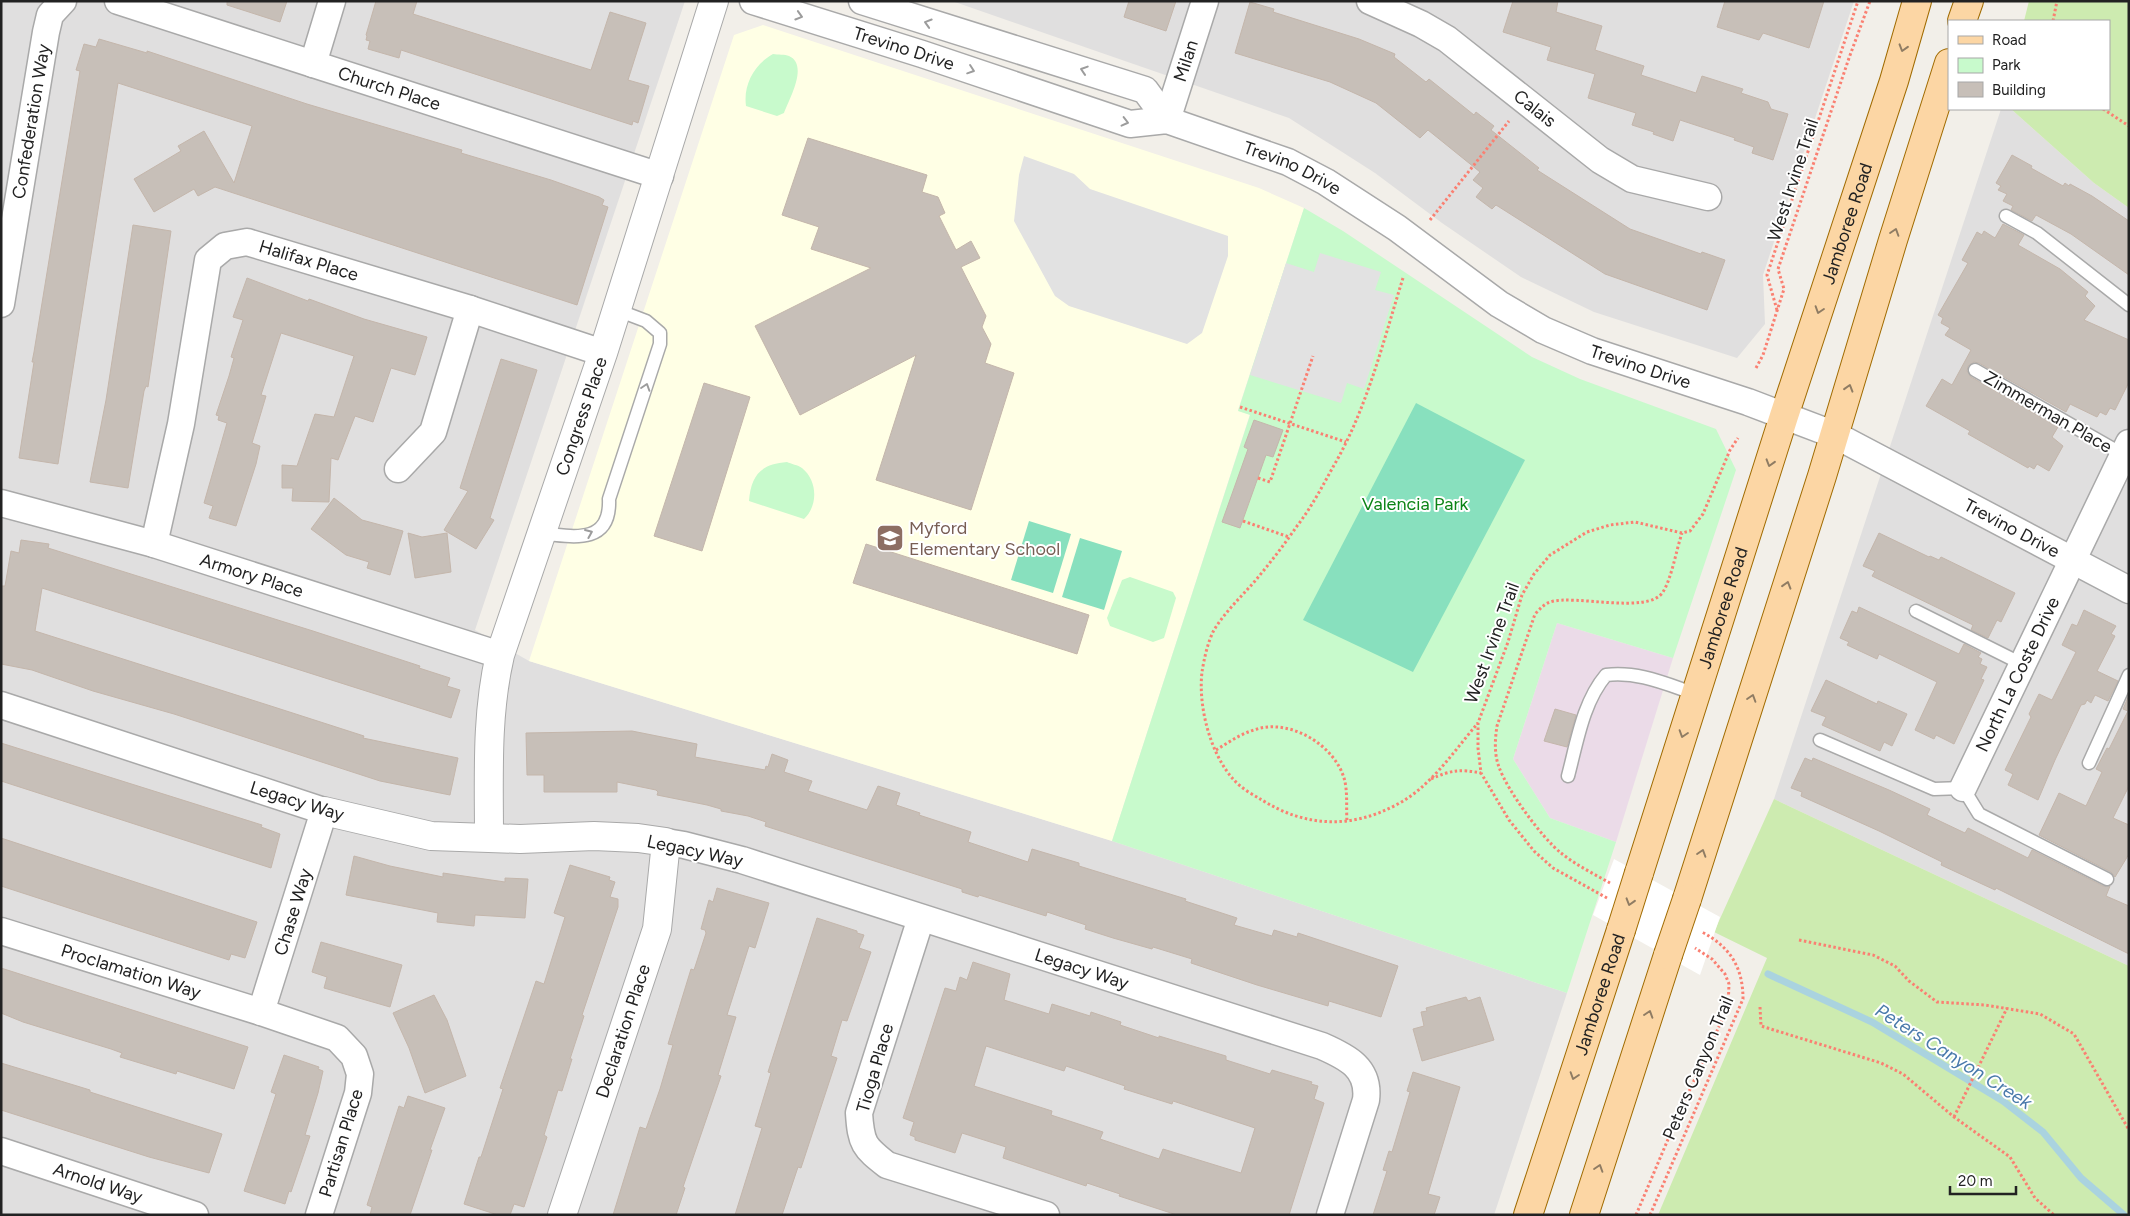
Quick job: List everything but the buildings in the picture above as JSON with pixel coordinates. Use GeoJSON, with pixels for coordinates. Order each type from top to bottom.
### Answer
{"type":"FeatureCollection","features":[{"type":"Feature","properties":{"kind":"main road","name":"Jamboree Road"},"geometry":{"type":"LineString","coordinates":[[1528,1215],[1639,874],[1784,416],[1886,106],[1917,1]]}},
{"type":"Feature","properties":{"kind":"main road"},"geometry":{"type":"LineString","coordinates":[[1962,20],[1968,1]]}},
{"type":"Feature","properties":{"kind":"main road"},"geometry":{"type":"LineString","coordinates":[[1584,1215],[1835,435],[1892,240],[1948,67]]}},
{"type":"Feature","properties":{"kind":"street","name":"Confederation Way"},"geometry":{"type":"LineString","coordinates":[[1,304],[46,32],[50,15],[62,1]]}},
{"type":"Feature","properties":{"kind":"street","name":"Church Place"},"geometry":{"type":"LineString","coordinates":[[118,1],[660,176]]}},
{"type":"Feature","properties":{"kind":"street"},"geometry":{"type":"LineString","coordinates":[[313,64],[332,1]]}},
{"type":"Feature","properties":{"kind":"street","name":"Congress Place"},"geometry":{"type":"LineString","coordinates":[[489,837],[489,724],[494,680],[500,654],[617,310],[714,1]]}},
{"type":"Feature","properties":{"kind":"street","name":"Trevino Drive"},"geometry":{"type":"LineString","coordinates":[[753,1],[922,54],[1130,124],[1167,120],[1288,162],[1326,182],[1397,228],[1499,304],[1543,330],[1592,351],[1808,423],[1835,435],[2129,590]]}},
{"type":"Feature","properties":{"kind":"street","name":"Trevino Drive"},"geometry":{"type":"LineString","coordinates":[[862,1],[1145,90],[1167,120]]}},
{"type":"Feature","properties":{"kind":"street","name":"Milan"},"geometry":{"type":"LineString","coordinates":[[1167,120],[1205,1]]}},
{"type":"Feature","properties":{"kind":"street","name":"Calais"},"geometry":{"type":"LineString","coordinates":[[1370,1],[1386,7],[1447,40],[1600,160],[1632,179],[1708,197]]}},
{"type":"Feature","properties":{"kind":"street","name":"Halifax Place"},"geometry":{"type":"LineString","coordinates":[[154,544],[181,424],[208,260],[225,246],[247,242],[470,309],[603,352]]}},
{"type":"Feature","properties":{"kind":"street"},"geometry":{"type":"LineString","coordinates":[[398,469],[433,432],[470,309]]}},
{"type":"Feature","properties":{"kind":"street","name":"North La Coste Drive"},"geometry":{"type":"LineString","coordinates":[[1963,788],[2125,448]]}},
{"type":"Feature","properties":{"kind":"street","name":"Armory Place"},"geometry":{"type":"LineString","coordinates":[[1,503],[154,544],[500,654]]}},
{"type":"Feature","properties":{"kind":"street","name":"Legacy Way"},"geometry":{"type":"LineString","coordinates":[[1,705],[324,811],[432,836],[520,839],[594,836],[638,838],[684,845],[742,860],[1322,1046],[1345,1056],[1356,1064],[1367,1092],[1330,1215]]}},
{"type":"Feature","properties":{"kind":"street","name":"Chase Way"},"geometry":{"type":"LineString","coordinates":[[261,1012],[324,811]]}},
{"type":"Feature","properties":{"kind":"street","name":"Declaration Place"},"geometry":{"type":"LineString","coordinates":[[562,1215],[657,929],[666,842]]}},
{"type":"Feature","properties":{"kind":"street","name":"Tioga Place"},"geometry":{"type":"LineString","coordinates":[[921,918],[859,1114],[860,1136],[868,1150],[887,1165],[1046,1215]]}},
{"type":"Feature","properties":{"kind":"street","name":"Proclamation Way"},"geometry":{"type":"LineString","coordinates":[[1,931],[261,1012]]}},
{"type":"Feature","properties":{"kind":"street","name":"Partisan Place"},"geometry":{"type":"LineString","coordinates":[[261,1012],[337,1038],[354,1056],[360,1074],[358,1094],[319,1215]]}},
{"type":"Feature","properties":{"kind":"street","name":"Arnold Way"},"geometry":{"type":"LineString","coordinates":[[1,1151],[195,1215]]}},
{"type":"Feature","properties":{"kind":"lane"},"geometry":{"type":"LineString","coordinates":[[2006,216],[2037,233],[2129,305]]}},
{"type":"Feature","properties":{"kind":"lane"},"geometry":{"type":"LineString","coordinates":[[541,532],[577,538],[590,534],[604,524],[609,512],[609,498],[660,344],[660,333],[646,321],[617,310]]}},
{"type":"Feature","properties":{"kind":"lane","name":"Zimmerman Place"},"geometry":{"type":"LineString","coordinates":[[1975,370],[2125,448]]}},
{"type":"Feature","properties":{"kind":"lane"},"geometry":{"type":"LineString","coordinates":[[1916,611],[2022,664]]}},
{"type":"Feature","properties":{"kind":"lane"},"geometry":{"type":"LineString","coordinates":[[1568,776],[1590,700],[1598,684],[1606,675],[1624,673],[1642,676],[1696,694]]}},
{"type":"Feature","properties":{"kind":"lane"},"geometry":{"type":"LineString","coordinates":[[2089,763],[2129,675]]}},
{"type":"Feature","properties":{"kind":"lane"},"geometry":{"type":"LineString","coordinates":[[1820,740],[1934,789],[1963,788],[1979,814],[2107,879]]}},
{"type":"Feature","properties":{"kind":"path"},"geometry":{"type":"LineString","coordinates":[[1777,310],[1766,275],[1858,1]]}},
{"type":"Feature","properties":{"kind":"path","name":"West Irvine Trail"},"geometry":{"type":"LineString","coordinates":[[1756,368],[1764,355],[1784,289],[1778,269],[1870,1]]}},
{"type":"Feature","properties":{"kind":"path"},"geometry":{"type":"LineString","coordinates":[[2053,20],[2057,1]]}},
{"type":"Feature","properties":{"kind":"path"},"geometry":{"type":"LineString","coordinates":[[2105,110],[2129,126]]}},
{"type":"Feature","properties":{"kind":"path"},"geometry":{"type":"LineString","coordinates":[[1430,220],[1509,121]]}},
{"type":"Feature","properties":{"kind":"path"},"geometry":{"type":"LineString","coordinates":[[1403,278],[1374,374],[1346,442],[1299,524],[1213,632],[1202,670],[1201,694],[1204,716],[1216,750],[1234,780],[1253,795],[1286,814],[1312,820],[1347,821],[1363,819],[1397,805],[1415,793],[1430,779],[1478,722]]}},
{"type":"Feature","properties":{"kind":"path"},"geometry":{"type":"LineString","coordinates":[[1258,478],[1270,482],[1313,356]]}},
{"type":"Feature","properties":{"kind":"path"},"geometry":{"type":"LineString","coordinates":[[1240,407],[1346,442]]}},
{"type":"Feature","properties":{"kind":"path"},"geometry":{"type":"LineString","coordinates":[[1576,863],[1561,854],[1540,832],[1504,779],[1498,766],[1495,738],[1497,726],[1536,614],[1551,602],[1642,602],[1656,598],[1662,593],[1682,533],[1690,532],[1703,514],[1730,450],[1738,438]]}},
{"type":"Feature","properties":{"kind":"path"},"geometry":{"type":"LineString","coordinates":[[1242,521],[1289,537]]}},
{"type":"Feature","properties":{"kind":"path","name":"West Irvine Trail"},"geometry":{"type":"LineString","coordinates":[[1569,878],[1552,868],[1534,851],[1509,820],[1481,773],[1478,748],[1478,722],[1508,642],[1522,595],[1534,574],[1550,555],[1587,532],[1610,525],[1635,522],[1682,533]]}},
{"type":"Feature","properties":{"kind":"path"},"geometry":{"type":"LineString","coordinates":[[1216,750],[1238,736],[1259,728],[1284,727],[1315,739],[1331,757],[1344,778],[1347,821]]}},
{"type":"Feature","properties":{"kind":"path"},"geometry":{"type":"LineString","coordinates":[[1430,779],[1449,770],[1466,770],[1481,773]]}},
{"type":"Feature","properties":{"kind":"path","name":"Peters Canyon Trail"},"geometry":{"type":"LineString","coordinates":[[1650,1215],[1743,999],[1743,982],[1737,964],[1728,951],[1712,937]]}},
{"type":"Feature","properties":{"kind":"path"},"geometry":{"type":"LineString","coordinates":[[1799,940],[1873,955],[1895,966],[1909,981],[1937,1002],[1985,1005],[2040,1014],[2074,1034],[2129,1130]]}},
{"type":"Feature","properties":{"kind":"path"},"geometry":{"type":"LineString","coordinates":[[1636,1215],[1680,1111],[1728,1007],[1729,984],[1720,966],[1706,954]]}},
{"type":"Feature","properties":{"kind":"path"},"geometry":{"type":"LineString","coordinates":[[1760,1007],[1761,1026],[1881,1063],[1903,1074],[1954,1117],[2010,1157],[2035,1198],[2054,1215]]}},
{"type":"Feature","properties":{"kind":"path"},"geometry":{"type":"LineString","coordinates":[[1954,1117],[2007,1008]]}},
{"type":"Feature","properties":{"kind":"shaded area"},"geometry":{"type":"Polygon","coordinates":[[[1,1],[685,1],[475,630],[529,661],[1112,841],[1567,993],[1494,1215],[1,1215],[1,1]]]}},
{"type":"Feature","properties":{"kind":"shaded area"},"geometry":{"type":"Polygon","coordinates":[[[952,1],[1854,1],[1763,275],[1765,324],[1737,358],[1594,312],[1521,277],[1442,223],[1375,173],[1289,118],[952,1]]]}},
{"type":"Feature","properties":{"kind":"shaded area","name":"Myford Elementary School"},"geometry":{"type":"Polygon","coordinates":[[[763,25],[1259,188],[1304,208],[1238,410],[1250,414],[1112,841],[529,661],[734,35],[763,25]]]}},
{"type":"Feature","properties":{"kind":"shaded area"},"geometry":{"type":"Polygon","coordinates":[[[2001,110],[2012,110],[2094,183],[2129,208],[2129,966],[1774,799],[2001,110]]]}},
{"type":"Feature","properties":{"kind":"shaded area"},"geometry":{"type":"Polygon","coordinates":[[[1024,156],[1074,174],[1090,189],[1228,236],[1228,256],[1202,333],[1187,344],[1069,306],[1055,296],[1014,221],[1019,175],[1024,156]]]}},
{"type":"Feature","properties":{"kind":"shaded area"},"geometry":{"type":"Polygon","coordinates":[[[1320,253],[1381,272],[1375,290],[1394,295],[1364,389],[1347,383],[1341,403],[1250,375],[1286,263],[1314,272],[1320,253]]]}},
{"type":"Feature","properties":{"kind":"shaded area"},"geometry":{"type":"Polygon","coordinates":[[[1557,623],[1673,658],[1616,842],[1550,818],[1513,759],[1557,623]]]}},
{"type":"Feature","properties":{"kind":"green space"},"geometry":{"type":"Polygon","coordinates":[[[2029,1],[2129,1],[2129,208],[2094,183],[2012,110],[2110,110],[2110,20],[2024,20],[2029,1]]]}},
{"type":"Feature","properties":{"kind":"green space"},"geometry":{"type":"Polygon","coordinates":[[[773,54],[786,55],[795,60],[798,74],[784,113],[777,116],[746,106],[748,83],[761,63],[773,54]]]}},
{"type":"Feature","properties":{"kind":"green space","name":"Valencia Park"},"geometry":{"type":"Polygon","coordinates":[[[1304,208],[1343,231],[1532,357],[1580,379],[1716,429],[1736,470],[1673,658],[1557,623],[1513,759],[1550,818],[1616,842],[1567,993],[1112,841],[1250,415],[1238,411],[1304,208]]]}},
{"type":"Feature","properties":{"kind":"green space"},"geometry":{"type":"Polygon","coordinates":[[[1416,403],[1525,460],[1413,672],[1303,620],[1416,403]]]}},
{"type":"Feature","properties":{"kind":"green space"},"geometry":{"type":"Polygon","coordinates":[[[787,462],[802,468],[807,473],[813,486],[814,501],[809,514],[804,519],[749,501],[752,484],[759,472],[770,465],[787,462]]]}},
{"type":"Feature","properties":{"kind":"green space"},"geometry":{"type":"Polygon","coordinates":[[[1029,521],[1071,534],[1053,593],[1011,580],[1029,521]]]}},
{"type":"Feature","properties":{"kind":"green space"},"geometry":{"type":"Polygon","coordinates":[[[1080,538],[1122,551],[1104,610],[1062,597],[1080,538]]]}},
{"type":"Feature","properties":{"kind":"green space"},"geometry":{"type":"Polygon","coordinates":[[[1130,577],[1173,592],[1176,598],[1164,638],[1153,642],[1110,626],[1107,618],[1122,580],[1130,577]]]}},
{"type":"Feature","properties":{"kind":"green space"},"geometry":{"type":"Polygon","coordinates":[[[1774,799],[2129,966],[2129,1215],[1658,1215],[1767,958],[1714,932],[1774,799]]]}},
{"type":"Feature","properties":{"kind":"pier"},"geometry":{"type":"Polygon","coordinates":[[[1614,859],[1720,917],[1700,975],[1593,915],[1614,859]]]}},
{"type":"Feature","properties":{"kind":"waterway","name":"Peters Canyon Creek"},"geometry":{"type":"LineString","coordinates":[[1768,974],[1872,1022],[2003,1101],[2043,1132],[2081,1178],[2124,1215]]}},
{"type":"Feature","properties":{"kind":"place","name":"Myford Elementary School"},"geometry":{"type":"Point","coordinates":[890,538]}}]}
